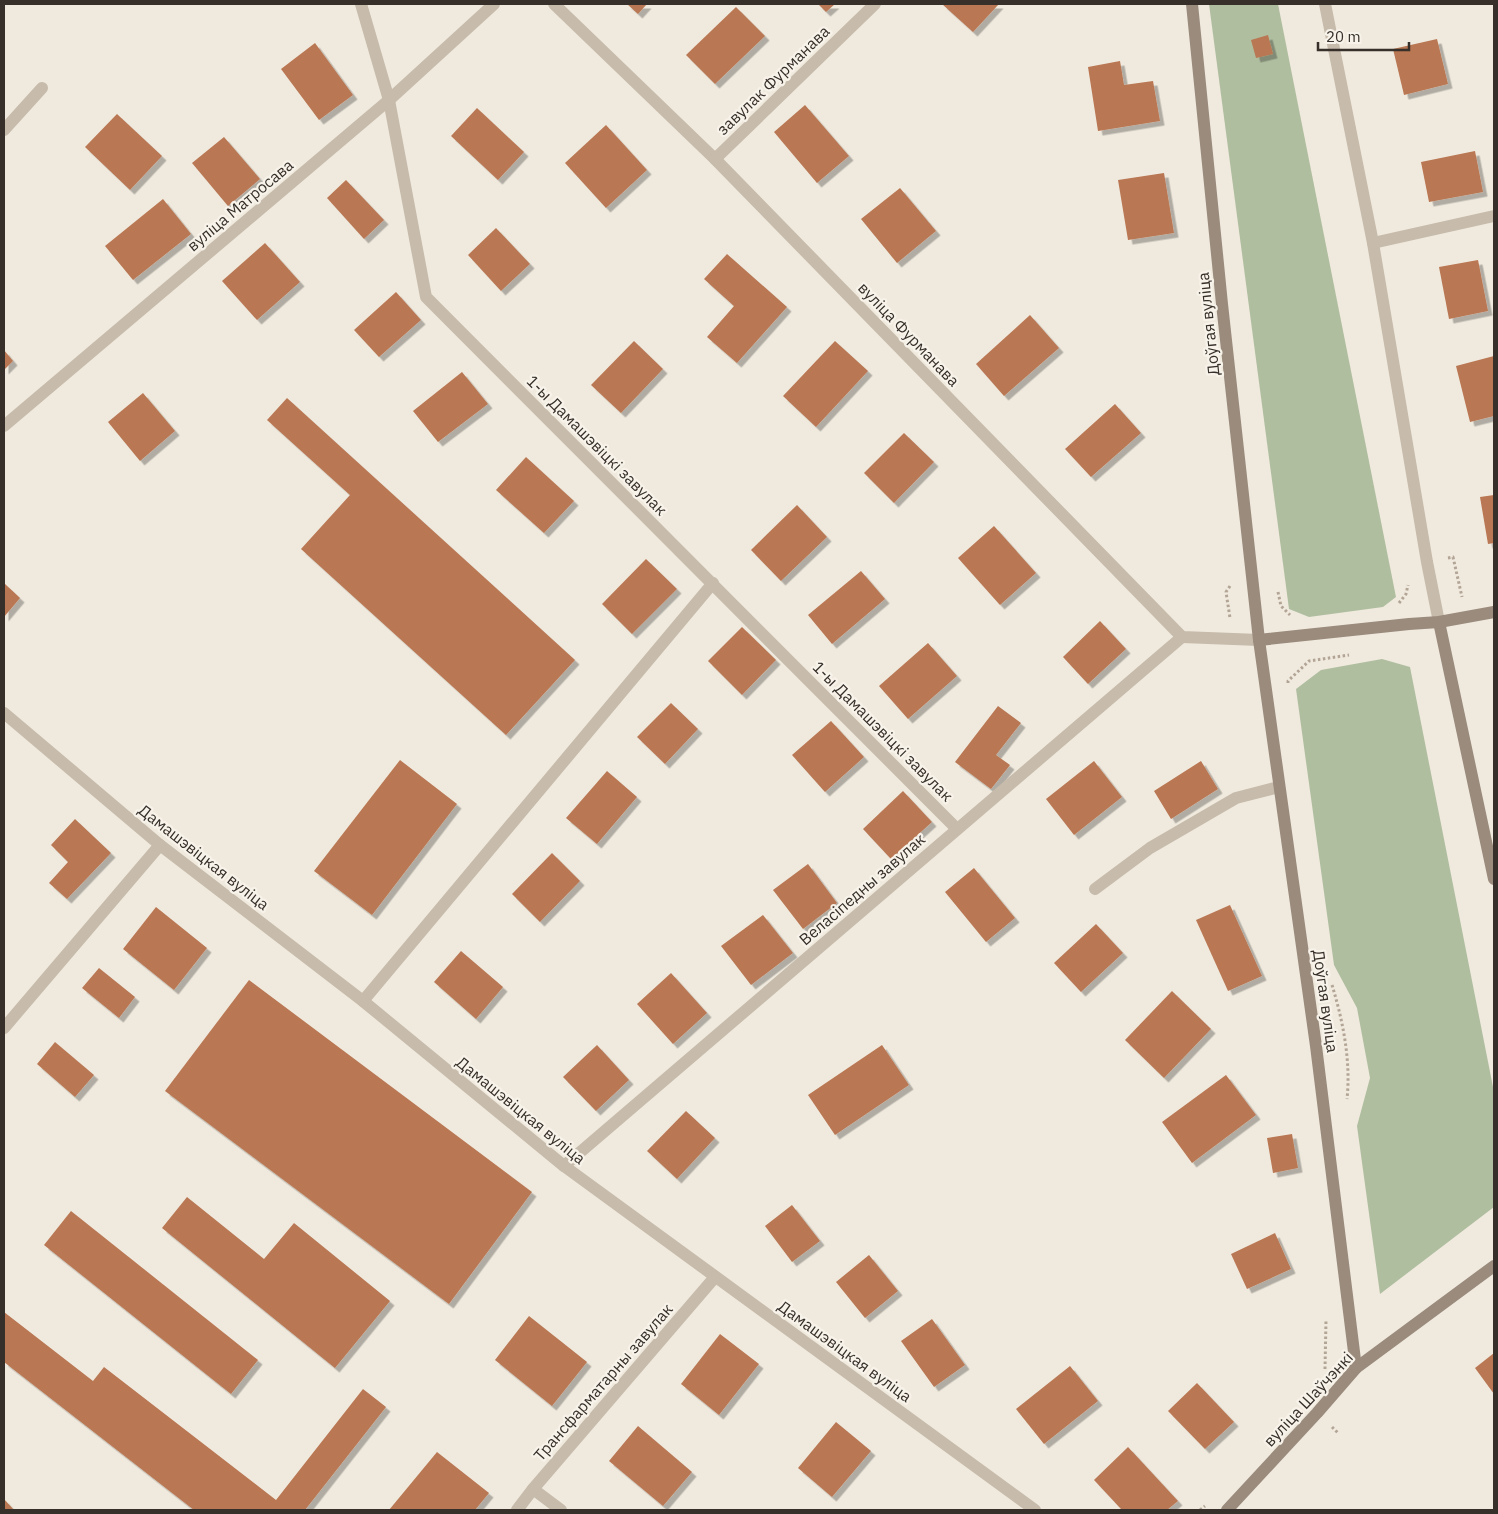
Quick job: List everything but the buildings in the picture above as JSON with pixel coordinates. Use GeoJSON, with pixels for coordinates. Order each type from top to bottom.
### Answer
{"type":"FeatureCollection","features":[{"type":"Feature","properties":{"kind":"main road","name":"Доўгая вуліца"},"geometry":{"type":"LineString","coordinates":[[1192,4],[1222,304],[1259,640],[1316,1046],[1356,1368]]}},
{"type":"Feature","properties":{"kind":"main road"},"geometry":{"type":"LineString","coordinates":[[1259,640],[1439,622],[1494,612]]}},
{"type":"Feature","properties":{"kind":"main road"},"geometry":{"type":"LineString","coordinates":[[1439,622],[1494,879]]}},
{"type":"Feature","properties":{"kind":"main road","name":"вуліца Шаўчэнкі"},"geometry":{"type":"LineString","coordinates":[[1227,1510],[1356,1368],[1494,1266]]}},
{"type":"Feature","properties":{"kind":"street","name":"1-ы Дамашэвіцкі завулак"},"geometry":{"type":"LineString","coordinates":[[361,4],[389,100],[426,297],[956,828]]}},
{"type":"Feature","properties":{"kind":"street","name":"вуліца Матросава"},"geometry":{"type":"LineString","coordinates":[[4,426],[389,100],[494,4]]}},
{"type":"Feature","properties":{"kind":"street","name":"вуліца Фурманава"},"geometry":{"type":"LineString","coordinates":[[554,4],[715,159],[1182,637]]}},
{"type":"Feature","properties":{"kind":"street","name":"завулак Фурманава"},"geometry":{"type":"LineString","coordinates":[[715,159],[875,4]]}},
{"type":"Feature","properties":{"kind":"street"},"geometry":{"type":"LineString","coordinates":[[1325,4],[1373,243],[1427,562],[1439,622]]}},
{"type":"Feature","properties":{"kind":"street"},"geometry":{"type":"LineString","coordinates":[[4,130],[42,88]]}},
{"type":"Feature","properties":{"kind":"street"},"geometry":{"type":"LineString","coordinates":[[1373,243],[1494,216]]}},
{"type":"Feature","properties":{"kind":"street"},"geometry":{"type":"LineString","coordinates":[[363,1001],[713,583]]}},
{"type":"Feature","properties":{"kind":"street"},"geometry":{"type":"LineString","coordinates":[[1182,637],[1259,640]]}},
{"type":"Feature","properties":{"kind":"street","name":"Веласіпедны завулак"},"geometry":{"type":"LineString","coordinates":[[564,1166],[956,828],[1182,637]]}},
{"type":"Feature","properties":{"kind":"street","name":"Дамашэвіцкая вуліца"},"geometry":{"type":"LineString","coordinates":[[4,712],[160,845],[363,1001],[564,1166],[1034,1510]]}},
{"type":"Feature","properties":{"kind":"street"},"geometry":{"type":"LineString","coordinates":[[1095,889],[1150,848],[1236,798],[1279,787]]}},
{"type":"Feature","properties":{"kind":"street"},"geometry":{"type":"LineString","coordinates":[[4,1028],[160,845]]}},
{"type":"Feature","properties":{"kind":"street","name":"Трансфарматарны завулак"},"geometry":{"type":"LineString","coordinates":[[517,1510],[715,1277]]}},
{"type":"Feature","properties":{"kind":"street"},"geometry":{"type":"LineString","coordinates":[[534,1489],[561,1510]]}},
{"type":"Feature","properties":{"kind":"path"},"geometry":{"type":"LineString","coordinates":[[1397,606],[1406,594],[1410,578],[1408,567],[1453,557],[1467,617]]}},
{"type":"Feature","properties":{"kind":"path"},"geometry":{"type":"LineString","coordinates":[[1234,638],[1226,592],[1236,571],[1251,567]]}},
{"type":"Feature","properties":{"kind":"path"},"geometry":{"type":"LineString","coordinates":[[1278,590],[1281,606],[1292,617]]}},
{"type":"Feature","properties":{"kind":"path"},"geometry":{"type":"LineString","coordinates":[[1289,691],[1288,681],[1309,661],[1357,653]]}},
{"type":"Feature","properties":{"kind":"path"},"geometry":{"type":"LineString","coordinates":[[1332,984],[1339,1009],[1349,1079],[1346,1106]]}},
{"type":"Feature","properties":{"kind":"green space"},"geometry":{"type":"Polygon","coordinates":[[[1209,4],[1278,4],[1396,597],[1383,607],[1309,617],[1289,609],[1209,4]]]}},
{"type":"Feature","properties":{"kind":"green space"},"geometry":{"type":"Polygon","coordinates":[[[1382,659],[1410,667],[1494,1092],[1494,1207],[1380,1294],[1357,1126],[1370,1078],[1357,1008],[1334,965],[1296,689],[1321,670],[1382,659]]]}}]}
